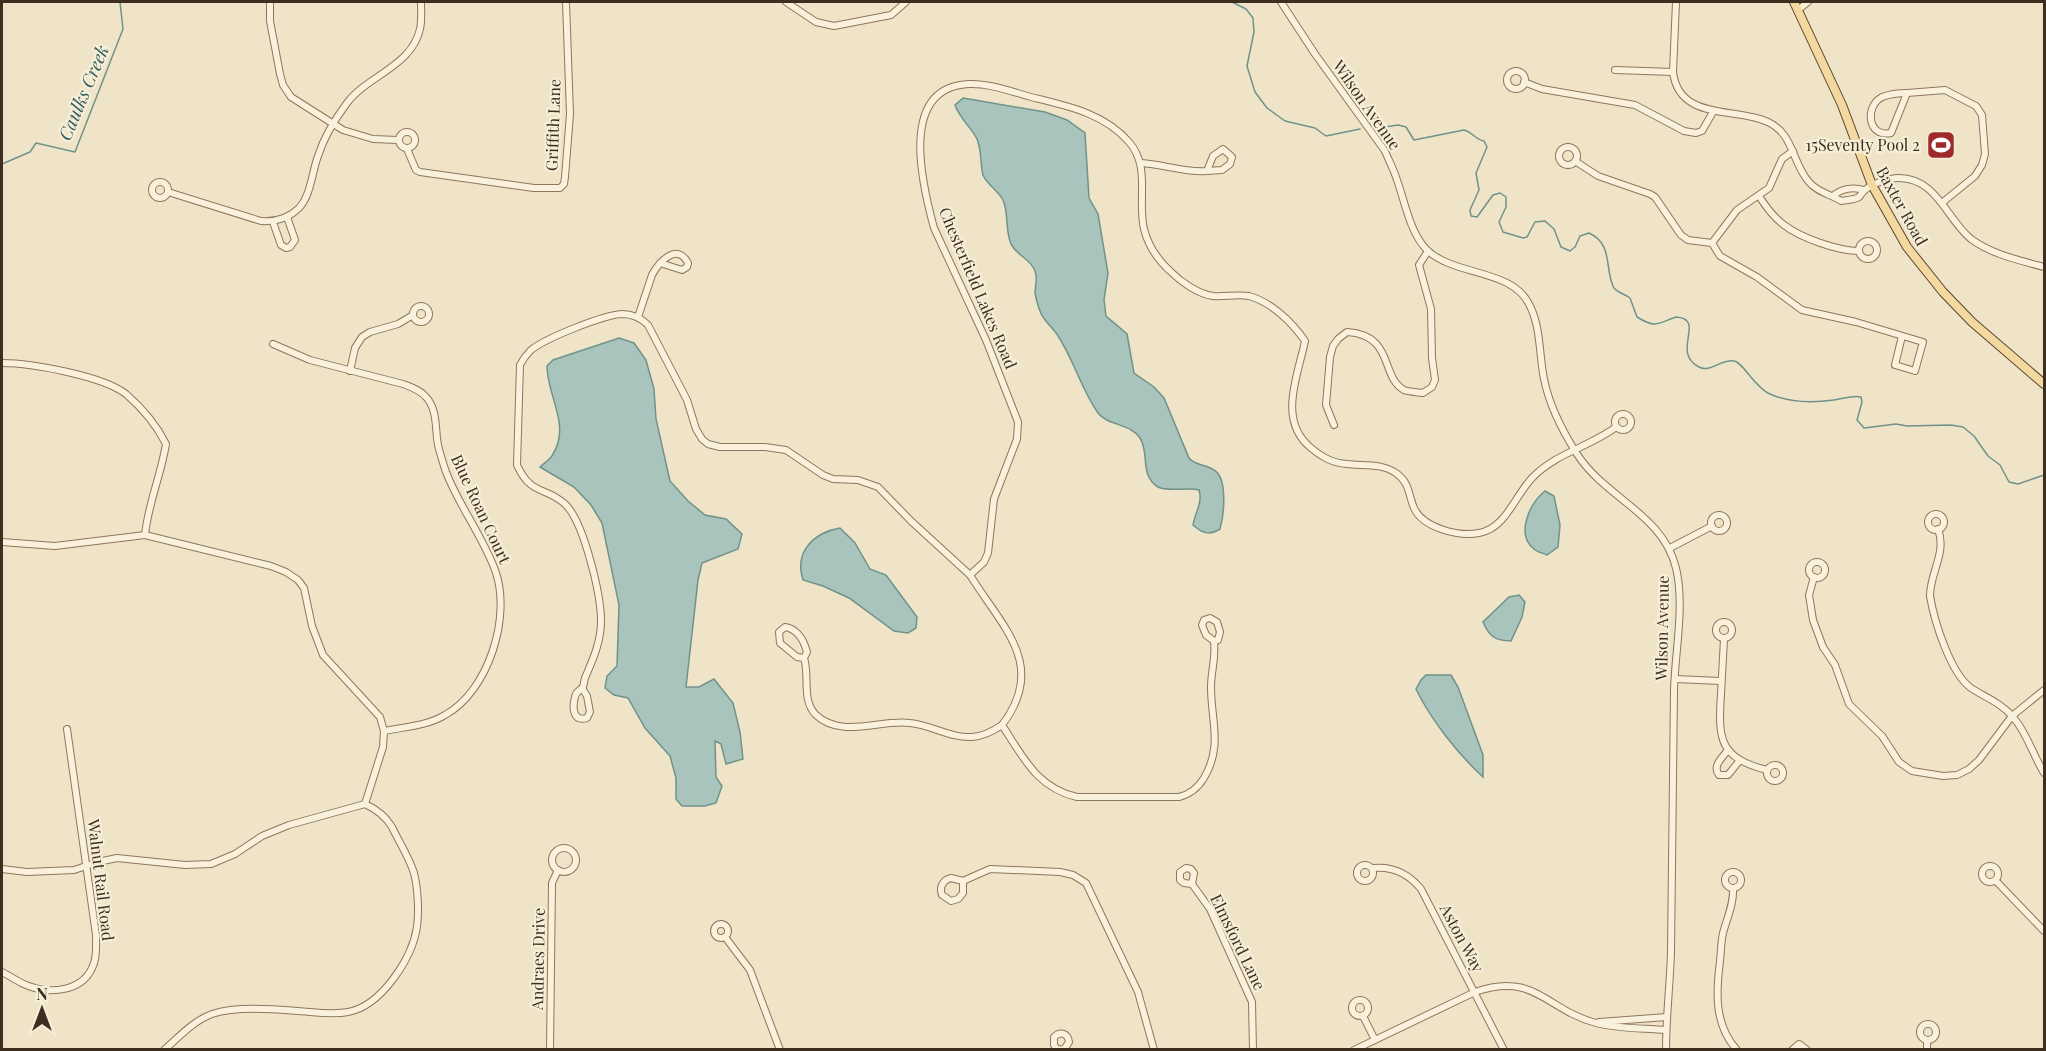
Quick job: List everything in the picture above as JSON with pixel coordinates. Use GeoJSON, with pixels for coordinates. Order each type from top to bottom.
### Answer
{"type":"FeatureCollection","features":[{"type":"Feature","properties":{"kind":"main road","name":"Baxter Road"},"geometry":{"type":"LineString","coordinates":[[1794,2],[1842,105],[1872,185],[1907,247],[1943,292],[1972,322],[2044,384]]}},
{"type":"Feature","properties":{"kind":"street"},"geometry":{"type":"LineString","coordinates":[[271,2],[270,21],[283,85],[291,97],[343,130],[373,139],[398,140]]}},
{"type":"Feature","properties":{"kind":"street"},"geometry":{"type":"LineString","coordinates":[[168,192],[251,219],[273,222],[287,217],[298,208],[307,194],[318,154],[332,124],[348,101],[361,88],[407,54],[421,26],[421,2]]}},
{"type":"Feature","properties":{"kind":"street","name":"Griffith Lane"},"geometry":{"type":"LineString","coordinates":[[407,149],[416,170],[420,172],[534,188],[560,188],[564,184],[565,177],[570,114],[566,2]]}},
{"type":"Feature","properties":{"kind":"street"},"geometry":{"type":"LineString","coordinates":[[786,2],[800,9],[816,22],[834,26],[891,15],[906,2]]}},
{"type":"Feature","properties":{"kind":"street"},"geometry":{"type":"LineString","coordinates":[[800,9],[801,2]]}},
{"type":"Feature","properties":{"kind":"street","name":"Wilson Avenue"},"geometry":{"type":"LineString","coordinates":[[1281,2],[1385,152],[1413,227],[1428,251],[1455,266],[1511,285],[1526,298],[1536,324],[1546,389],[1575,451],[1584,464],[1614,494],[1654,526],[1670,548],[1679,585],[1674,679],[1671,955],[1666,1050]]}},
{"type":"Feature","properties":{"kind":"street"},"geometry":{"type":"LineString","coordinates":[[1676,2],[1673,72],[1674,81],[1685,97],[1701,108],[1756,118],[1781,131],[1802,172],[1817,189],[1833,196],[1838,192],[1856,188],[1864,190],[1872,185],[1896,178],[1909,179],[1943,202],[1961,229],[1972,239],[2007,257],[2044,267]]}},
{"type":"Feature","properties":{"kind":"street"},"geometry":{"type":"LineString","coordinates":[[1798,9],[1808,2]]}},
{"type":"Feature","properties":{"kind":"street"},"geometry":{"type":"LineString","coordinates":[[1615,70],[1673,72]]}},
{"type":"Feature","properties":{"kind":"street"},"geometry":{"type":"LineString","coordinates":[[1524,82],[1542,89],[1635,105],[1690,133],[1702,131],[1713,112]]}},
{"type":"Feature","properties":{"kind":"street","name":"Chesterfield Lakes Road"},"geometry":{"type":"LineString","coordinates":[[970,575],[984,562],[988,553],[994,499],[1015,447],[1018,422],[986,340],[934,228],[923,179],[921,155],[923,117],[929,104],[942,92],[958,85],[978,84],[1053,102],[1091,114],[1115,129],[1129,142],[1141,163]]}},
{"type":"Feature","properties":{"kind":"street"},"geometry":{"type":"LineString","coordinates":[[1907,93],[1891,133],[1883,134],[1877,131],[1870,120],[1872,108],[1880,98],[1890,94],[1945,90],[1976,106],[1983,115],[1985,154],[1982,165],[1975,176],[1943,202]]}},
{"type":"Feature","properties":{"kind":"street"},"geometry":{"type":"LineString","coordinates":[[405,132],[413,134],[415,139],[414,144],[407,149],[400,146],[398,140],[405,132]]}},
{"type":"Feature","properties":{"kind":"street"},"geometry":{"type":"LineString","coordinates":[[1712,243],[1737,210],[1769,188],[1782,159],[1793,151]]}},
{"type":"Feature","properties":{"kind":"street"},"geometry":{"type":"LineString","coordinates":[[1575,161],[1598,176],[1650,194],[1681,235],[1688,240],[1712,243]]}},
{"type":"Feature","properties":{"kind":"street"},"geometry":{"type":"LineString","coordinates":[[1207,171],[1197,172],[1159,164],[1141,163],[1143,227],[1148,243],[1169,271],[1185,284],[1212,296],[1247,296],[1259,300],[1272,307],[1296,328],[1305,341],[1293,386],[1293,416],[1297,432],[1322,456],[1333,462],[1383,467],[1394,471],[1409,487],[1414,508],[1422,519],[1432,525],[1464,534],[1493,528],[1508,512],[1524,486],[1534,475],[1544,467],[1606,435],[1616,427]]}},
{"type":"Feature","properties":{"kind":"street"},"geometry":{"type":"LineString","coordinates":[[1759,196],[1778,220],[1795,232],[1845,251],[1859,251]]}},
{"type":"Feature","properties":{"kind":"street"},"geometry":{"type":"LineString","coordinates":[[273,222],[281,245],[286,248],[290,247],[295,240],[287,217]]}},
{"type":"Feature","properties":{"kind":"street"},"geometry":{"type":"LineString","coordinates":[[1712,243],[1720,256],[1757,277],[1802,310],[1856,322],[1923,342],[1915,371],[1895,365],[1902,336]]}},
{"type":"Feature","properties":{"kind":"street"},"geometry":{"type":"LineString","coordinates":[[1334,424],[1326,405],[1330,357],[1333,346],[1347,332],[1367,336],[1375,343],[1385,357],[1396,382],[1404,390],[1423,393],[1432,387],[1435,380],[1431,309],[1419,265],[1428,251]]}},
{"type":"Feature","properties":{"kind":"street"},"geometry":{"type":"LineString","coordinates":[[638,317],[652,275],[660,264]]}},
{"type":"Feature","properties":{"kind":"street"},"geometry":{"type":"LineString","coordinates":[[350,371],[354,348],[362,337],[370,332],[398,324],[413,315]]}},
{"type":"Feature","properties":{"kind":"street"},"geometry":{"type":"LineString","coordinates":[[582,688],[587,696],[590,712],[587,718],[582,719],[574,712],[574,697],[582,688],[599,640],[601,624],[598,592],[582,536],[566,505],[555,497],[532,487],[523,479],[517,465],[520,365],[532,349],[566,332],[614,315],[638,317],[648,325],[687,400],[696,429],[708,444],[720,447],[767,447],[786,450],[823,476],[833,479],[858,480],[878,487],[970,575],[1006,626],[1020,655],[1022,670],[1017,700],[1012,712],[1002,725],[990,733],[972,737],[950,734],[909,723],[894,722],[848,727],[828,722],[817,715],[810,706],[804,658],[806,649],[800,636],[789,627],[781,629],[778,636],[780,643],[797,657],[804,658]]}},
{"type":"Feature","properties":{"kind":"street","name":"Blue Roan Court"},"geometry":{"type":"LineString","coordinates":[[273,344],[310,360],[417,389],[429,402],[434,415],[438,446],[446,472],[495,571],[501,592],[495,646],[489,663],[470,694],[457,708],[428,723],[384,731]]}},
{"type":"Feature","properties":{"kind":"street"},"geometry":{"type":"LineString","coordinates":[[2,363],[18,363],[60,370],[112,386],[125,393],[151,421],[166,444],[162,469],[147,517],[145,535]]}},
{"type":"Feature","properties":{"kind":"street"},"geometry":{"type":"LineString","coordinates":[[1670,548],[1712,526]]}},
{"type":"Feature","properties":{"kind":"street"},"geometry":{"type":"LineString","coordinates":[[1938,529],[1941,551],[1930,596],[1951,663],[1969,687],[1999,704],[2012,716],[2022,729],[2044,773]]}},
{"type":"Feature","properties":{"kind":"street"},"geometry":{"type":"LineString","coordinates":[[2,542],[55,546],[145,535],[271,566],[298,580],[304,588],[312,626],[322,655],[380,717],[384,731],[383,747],[365,804]]}},
{"type":"Feature","properties":{"kind":"street"},"geometry":{"type":"LineString","coordinates":[[1814,577],[1809,595],[1813,620],[1823,647],[1835,665],[1849,704],[1882,736],[1895,757],[1906,767],[1920,774],[1950,776],[1963,772],[1979,760],[2012,716],[2044,690]]}},
{"type":"Feature","properties":{"kind":"street"},"geometry":{"type":"LineString","coordinates":[[1724,639],[1719,729],[1728,750],[1740,760],[1767,770]]}},
{"type":"Feature","properties":{"kind":"street"},"geometry":{"type":"LineString","coordinates":[[1002,725],[1033,772],[1046,784],[1061,792],[1077,797],[1179,797],[1187,795],[1196,789],[1204,778],[1216,745],[1211,684],[1216,655],[1214,641]]}},
{"type":"Feature","properties":{"kind":"street"},"geometry":{"type":"LineString","coordinates":[[1674,679],[1721,681]]}},
{"type":"Feature","properties":{"kind":"street","name":"Walnut Rail Road"},"geometry":{"type":"LineString","coordinates":[[2,972],[27,986],[46,991],[60,991],[71,988],[94,965],[96,935],[67,729]]}},
{"type":"Feature","properties":{"kind":"street"},"geometry":{"type":"LineString","coordinates":[[1728,750],[1716,766],[1719,775],[1728,775],[1740,760]]}},
{"type":"Feature","properties":{"kind":"street"},"geometry":{"type":"LineString","coordinates":[[2,869],[41,872],[74,870],[117,858],[185,865],[211,864],[234,854],[262,836],[289,825],[365,804],[373,807],[389,821],[414,874],[418,903],[417,928],[408,952],[391,982],[376,997],[349,1012],[272,1009],[212,1014],[190,1026],[164,1050]]}},
{"type":"Feature","properties":{"kind":"street","name":"Aston Way"},"geometry":{"type":"LineString","coordinates":[[1373,868],[1391,868],[1415,882],[1504,1050]]}},
{"type":"Feature","properties":{"kind":"street"},"geometry":{"type":"LineString","coordinates":[[963,881],[990,869],[1060,872],[1073,875],[1086,883],[1138,992],[1154,1050]]}},
{"type":"Feature","properties":{"kind":"street","name":"Andraes Drive"},"geometry":{"type":"LineString","coordinates":[[550,1050],[552,883],[558,870]]}},
{"type":"Feature","properties":{"kind":"street"},"geometry":{"type":"LineString","coordinates":[[1996,881],[2044,931]]}},
{"type":"Feature","properties":{"kind":"street","name":"Elmsford Lane"},"geometry":{"type":"LineString","coordinates":[[1192,884],[1210,909],[1252,1002],[1253,1050]]}},
{"type":"Feature","properties":{"kind":"street"},"geometry":{"type":"LineString","coordinates":[[1733,888],[1734,897],[1722,936],[1717,1003],[1728,1039],[1737,1050]]}},
{"type":"Feature","properties":{"kind":"street"},"geometry":{"type":"LineString","coordinates":[[725,937],[750,970],[780,1050]]}},
{"type":"Feature","properties":{"kind":"street"},"geometry":{"type":"LineString","coordinates":[[1354,1050],[1474,992],[1504,985],[1526,987],[1593,1022],[1611,1026],[1666,1030]]}},
{"type":"Feature","properties":{"kind":"street"},"geometry":{"type":"LineString","coordinates":[[1363,1016],[1375,1040]]}},
{"type":"Feature","properties":{"kind":"street"},"geometry":{"type":"LineString","coordinates":[[1593,1022],[1667,1017]]}},
{"type":"Feature","properties":{"kind":"street"},"geometry":{"type":"LineString","coordinates":[[1927,1040],[1927,1050]]}},
{"type":"Feature","properties":{"kind":"street"},"geometry":{"type":"LineString","coordinates":[[1792,1050],[1799,1044],[1807,1050]]}},
{"type":"Feature","properties":{"kind":"water"},"geometry":{"type":"Polygon","coordinates":[[[963,98],[1045,112],[1067,120],[1085,133],[1089,198],[1098,214],[1108,273],[1104,300],[1106,316],[1127,334],[1134,373],[1154,387],[1164,398],[1189,458],[1211,468],[1218,474],[1224,497],[1220,529],[1206,533],[1193,525],[1199,503],[1199,490],[1158,487],[1149,476],[1140,438],[1131,430],[1102,417],[1092,404],[1064,345],[1041,315],[1035,293],[1036,277],[1033,267],[1011,244],[1003,200],[983,175],[977,139],[955,105],[963,98]]]}},
{"type":"Feature","properties":{"kind":"water"},"geometry":{"type":"Polygon","coordinates":[[[619,338],[634,343],[646,360],[654,389],[656,419],[670,481],[688,501],[705,515],[726,519],[742,534],[738,549],[702,563],[698,580],[686,687],[699,687],[714,679],[733,703],[743,759],[726,764],[721,744],[715,741],[716,777],[722,786],[716,803],[705,806],[682,806],[676,799],[676,778],[670,756],[645,728],[628,698],[614,695],[605,688],[607,676],[617,666],[619,605],[602,523],[591,505],[574,487],[540,467],[552,456],[560,432],[547,366],[553,360],[619,338]]]}},
{"type":"Feature","properties":{"kind":"water"},"geometry":{"type":"Polygon","coordinates":[[[1545,491],[1554,496],[1560,525],[1558,547],[1547,555],[1535,550],[1528,543],[1525,527],[1534,503],[1545,491]]]}},
{"type":"Feature","properties":{"kind":"water"},"geometry":{"type":"Polygon","coordinates":[[[840,528],[855,543],[870,569],[886,575],[917,617],[916,628],[908,633],[894,631],[849,598],[803,580],[801,561],[808,545],[822,534],[840,528]]]}},
{"type":"Feature","properties":{"kind":"water"},"geometry":{"type":"Polygon","coordinates":[[[1519,595],[1525,602],[1522,617],[1511,641],[1493,637],[1483,622],[1509,597],[1519,595]]]}},
{"type":"Feature","properties":{"kind":"water"},"geometry":{"type":"Polygon","coordinates":[[[1426,675],[1451,675],[1458,687],[1483,755],[1483,777],[1446,736],[1422,701],[1416,689],[1426,675]]]}},
{"type":"Feature","properties":{"kind":"waterway","name":"Caulks Creek"},"geometry":{"type":"LineString","coordinates":[[2,164],[30,152],[36,143],[75,152],[123,29],[120,2]]}},
{"type":"Feature","properties":{"kind":"waterway"},"geometry":{"type":"LineString","coordinates":[[1232,2],[1246,9],[1253,18],[1254,32],[1247,66],[1255,92],[1267,108],[1285,121],[1315,128],[1326,136],[1360,129]]}},
{"type":"Feature","properties":{"kind":"waterway"},"geometry":{"type":"LineString","coordinates":[[1378,128],[1398,125],[1406,127],[1414,140],[1464,130],[1484,141],[1487,147],[1476,173],[1479,190],[1470,210],[1471,216],[1477,217],[1493,195],[1500,193],[1506,197],[1506,207],[1499,222],[1503,232],[1527,237],[1535,222],[1545,221],[1554,229],[1561,247],[1570,251],[1575,247],[1580,236],[1589,233],[1597,238],[1605,250],[1614,288],[1630,298],[1637,317],[1653,324],[1676,317],[1685,319],[1689,324],[1688,353],[1691,361],[1699,367],[1707,368],[1729,361],[1738,362],[1765,391],[1794,401],[1818,402],[1861,397],[1862,402],[1857,420],[1864,428],[1896,424],[1963,427],[1974,436],[1988,456],[2000,465],[2009,482],[2018,484],[2044,475]]}},
{"type":"Feature","properties":{"kind":"place","name":"15Seventy Pool 2"},"geometry":{"type":"Point","coordinates":[1941,145]}}]}
